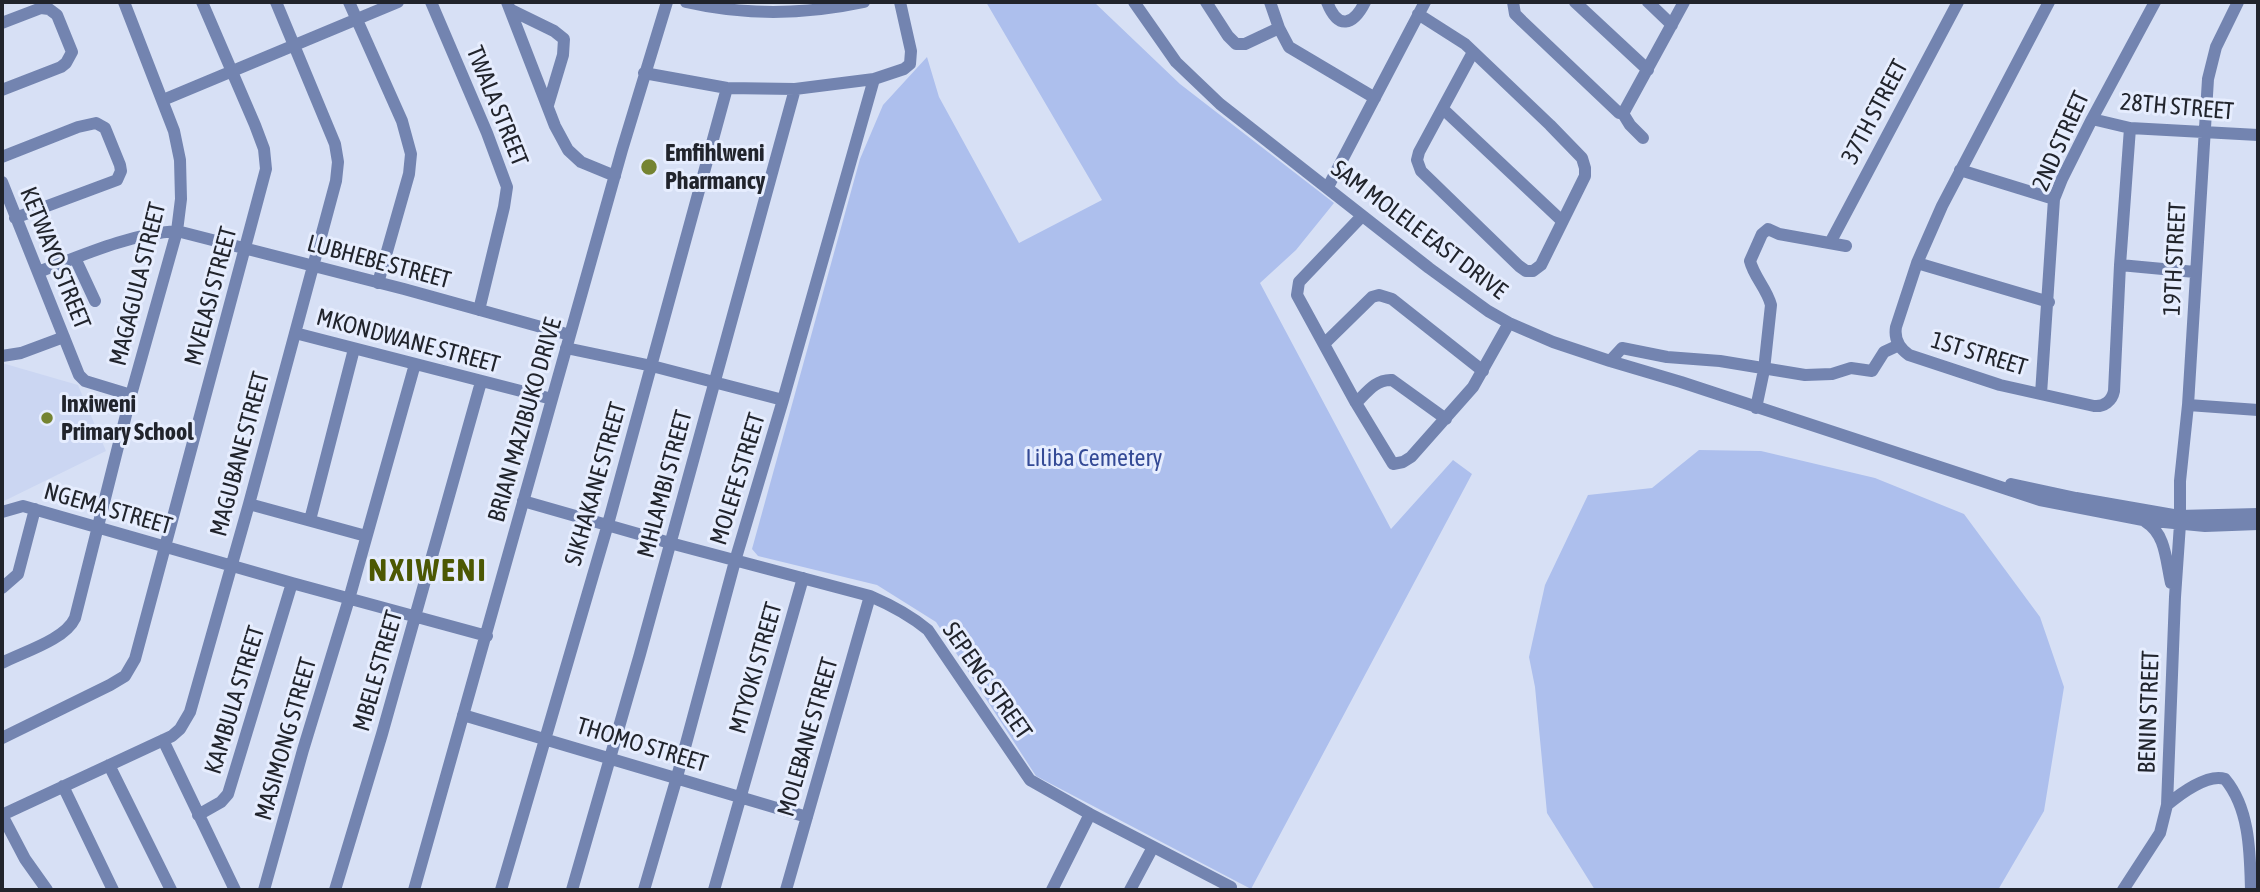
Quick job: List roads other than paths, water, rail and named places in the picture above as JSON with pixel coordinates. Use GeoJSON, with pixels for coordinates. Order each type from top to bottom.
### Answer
{"type":"FeatureCollection","features":[{"type":"Feature","properties":{"kind":"street","name":"MAGAGULA STREET"},"geometry":{"type":"LineString","coordinates":[[2,663],[58,636],[72,624],[177,230],[181,192],[178,146],[163,100],[124,2]]}},
{"type":"Feature","properties":{"kind":"street","name":"MVELASI STREET"},"geometry":{"type":"LineString","coordinates":[[2,738],[125,676],[135,659],[163,547],[263,186],[266,158],[255,125],[202,2]]}},
{"type":"Feature","properties":{"kind":"street","name":"MAGUBANE STREET"},"geometry":{"type":"LineString","coordinates":[[2,815],[163,740],[180,729],[190,712],[336,181],[338,162],[335,144],[276,2]]}},
{"type":"Feature","properties":{"kind":"street"},"geometry":{"type":"LineString","coordinates":[[349,2],[402,121],[411,154],[410,174],[378,283]]}},
{"type":"Feature","properties":{"kind":"street"},"geometry":{"type":"LineString","coordinates":[[163,100],[398,2]]}},
{"type":"Feature","properties":{"kind":"street","name":"TWALA STREET"},"geometry":{"type":"LineString","coordinates":[[430,2],[487,133],[507,187],[505,207],[480,310]]}},
{"type":"Feature","properties":{"kind":"street","name":"BRIAN MAZIBUKO DRIVE"},"geometry":{"type":"LineString","coordinates":[[414,890],[644,73],[667,2]]}},
{"type":"Feature","properties":{"kind":"street"},"geometry":{"type":"LineString","coordinates":[[686,2],[726,10],[789,13],[826,10],[864,2]]}},
{"type":"Feature","properties":{"kind":"street"},"geometry":{"type":"LineString","coordinates":[[644,73],[727,88],[795,89],[874,79],[904,69],[910,64],[911,51],[900,2]]}},
{"type":"Feature","properties":{"kind":"street","name":"SAM MOLELE EAST DRIVE"},"geometry":{"type":"LineString","coordinates":[[1134,2],[1163,46],[1220,104],[1448,282],[1488,312],[1508,323],[1610,361],[2040,500],[2143,520],[2258,514]]}},
{"type":"Feature","properties":{"kind":"street"},"geometry":{"type":"LineString","coordinates":[[1206,2],[1236,44],[1245,44],[1279,28]]}},
{"type":"Feature","properties":{"kind":"street"},"geometry":{"type":"LineString","coordinates":[[1270,2],[1279,28],[1294,52],[1375,98]]}},
{"type":"Feature","properties":{"kind":"street"},"geometry":{"type":"LineString","coordinates":[[1327,2],[1336,18],[1351,21],[1365,2]]}},
{"type":"Feature","properties":{"kind":"street"},"geometry":{"type":"LineString","coordinates":[[1328,187],[1424,2]]}},
{"type":"Feature","properties":{"kind":"street"},"geometry":{"type":"LineString","coordinates":[[1514,2],[1515,14],[1522,22],[1615,111],[1624,111]]}},
{"type":"Feature","properties":{"kind":"street"},"geometry":{"type":"LineString","coordinates":[[1575,2],[1648,70]]}},
{"type":"Feature","properties":{"kind":"street"},"geometry":{"type":"LineString","coordinates":[[1648,2],[1672,25]]}},
{"type":"Feature","properties":{"kind":"street"},"geometry":{"type":"LineString","coordinates":[[1624,111],[1684,2]]}},
{"type":"Feature","properties":{"kind":"street","name":"37TH STREET"},"geometry":{"type":"LineString","coordinates":[[1830,243],[1958,2]]}},
{"type":"Feature","properties":{"kind":"street","name":"1ST STREET"},"geometry":{"type":"LineString","coordinates":[[2049,2],[1960,170],[1917,263],[1896,327],[1899,345],[1909,355],[2000,385],[2098,407],[2113,397],[2130,128]]}},
{"type":"Feature","properties":{"kind":"street","name":"2ND STREET"},"geometry":{"type":"LineString","coordinates":[[2041,394],[2054,199],[2092,119],[2155,2]]}},
{"type":"Feature","properties":{"kind":"street","name":"19TH STREET"},"geometry":{"type":"LineString","coordinates":[[2179,520],[2179,481],[2188,405],[2208,79],[2212,57],[2238,2]]}},
{"type":"Feature","properties":{"kind":"street"},"geometry":{"type":"LineString","coordinates":[[509,6],[555,127],[572,156],[615,176]]}},
{"type":"Feature","properties":{"kind":"street"},"geometry":{"type":"LineString","coordinates":[[509,6],[555,31],[564,39],[563,55],[548,105]]}},
{"type":"Feature","properties":{"kind":"street"},"geometry":{"type":"LineString","coordinates":[[2,23],[41,8],[49,9],[57,15],[72,52],[61,67],[2,90]]}},
{"type":"Feature","properties":{"kind":"street"},"geometry":{"type":"LineString","coordinates":[[1418,14],[1455,36],[1473,52],[1550,125],[1584,162],[1585,176],[1541,265],[1534,271],[1527,271],[1519,266],[1421,171],[1417,160],[1473,52]]}},
{"type":"Feature","properties":{"kind":"street","name":"MOLEFE STREET"},"geometry":{"type":"LineString","coordinates":[[644,890],[735,561],[874,79]]}},
{"type":"Feature","properties":{"kind":"street","name":"SIKHAKANE STREET"},"geometry":{"type":"LineString","coordinates":[[501,890],[608,524],[727,88]]}},
{"type":"Feature","properties":{"kind":"street","name":"MHLAMBI STREET"},"geometry":{"type":"LineString","coordinates":[[572,890],[795,89]]}},
{"type":"Feature","properties":{"kind":"street"},"geometry":{"type":"LineString","coordinates":[[1443,109],[1562,221]]}},
{"type":"Feature","properties":{"kind":"street"},"geometry":{"type":"LineString","coordinates":[[1624,111],[1630,125],[1643,138]]}},
{"type":"Feature","properties":{"kind":"street","name":"28TH STREET"},"geometry":{"type":"LineString","coordinates":[[2092,119],[2130,128],[2258,135]]}},
{"type":"Feature","properties":{"kind":"street"},"geometry":{"type":"LineString","coordinates":[[2,157],[78,127],[96,123],[105,128],[120,165],[121,171],[117,180],[15,218]]}},
{"type":"Feature","properties":{"kind":"street"},"geometry":{"type":"LineString","coordinates":[[1960,170],[2054,199]]}},
{"type":"Feature","properties":{"kind":"street","name":"KETWAYO STREET"},"geometry":{"type":"LineString","coordinates":[[2,182],[81,378],[131,395]]}},
{"type":"Feature","properties":{"kind":"street"},"geometry":{"type":"LineString","coordinates":[[1362,216],[1298,286],[1297,295],[1393,464],[1404,462],[1411,457],[1446,419],[1483,371],[1508,323]]}},
{"type":"Feature","properties":{"kind":"street"},"geometry":{"type":"LineString","coordinates":[[1756,408],[1764,370],[1771,305],[1750,261],[1762,234],[1768,229],[1779,234],[1846,246]]}},
{"type":"Feature","properties":{"kind":"street"},"geometry":{"type":"LineString","coordinates":[[38,272],[140,236],[177,230]]}},
{"type":"Feature","properties":{"kind":"street","name":"LUBHEBE STREET"},"geometry":{"type":"LineString","coordinates":[[177,230],[570,335]]}},
{"type":"Feature","properties":{"kind":"street"},"geometry":{"type":"LineString","coordinates":[[75,258],[95,301]]}},
{"type":"Feature","properties":{"kind":"street"},"geometry":{"type":"LineString","coordinates":[[1917,263],[2049,302]]}},
{"type":"Feature","properties":{"kind":"street"},"geometry":{"type":"LineString","coordinates":[[2120,265],[2195,272]]}},
{"type":"Feature","properties":{"kind":"street"},"geometry":{"type":"LineString","coordinates":[[1324,344],[1372,297],[1384,296],[1392,299],[1483,371]]}},
{"type":"Feature","properties":{"kind":"street","name":"MKONDWANE STREET"},"geometry":{"type":"LineString","coordinates":[[295,333],[552,399]]}},
{"type":"Feature","properties":{"kind":"street"},"geometry":{"type":"LineString","coordinates":[[2,356],[21,353],[64,337]]}},
{"type":"Feature","properties":{"kind":"street"},"geometry":{"type":"LineString","coordinates":[[1610,361],[1622,348],[1667,357],[1720,361],[1805,375],[1832,374],[1851,368],[1870,372],[1884,352],[1899,345]]}},
{"type":"Feature","properties":{"kind":"street"},"geometry":{"type":"LineString","coordinates":[[566,348],[652,366],[783,400]]}},
{"type":"Feature","properties":{"kind":"street"},"geometry":{"type":"LineString","coordinates":[[310,520],[354,349]]}},
{"type":"Feature","properties":{"kind":"street","name":"MASIMONG STREET"},"geometry":{"type":"LineString","coordinates":[[264,890],[415,364]]}},
{"type":"Feature","properties":{"kind":"street"},"geometry":{"type":"LineString","coordinates":[[1356,403],[1378,382],[1384,379],[1392,380],[1446,419]]}},
{"type":"Feature","properties":{"kind":"street","name":"MBELE STREET"},"geometry":{"type":"LineString","coordinates":[[335,890],[416,616],[481,382]]}},
{"type":"Feature","properties":{"kind":"street"},"geometry":{"type":"LineString","coordinates":[[2188,405],[2258,410]]}},
{"type":"Feature","properties":{"kind":"street","name":"SAM MOLELE EAST DRIVE"},"geometry":{"type":"LineString","coordinates":[[1976,478],[2146,511],[2205,526],[2258,524]]}},
{"type":"Feature","properties":{"kind":"street","name":"SEPENG STREET"},"geometry":{"type":"LineString","coordinates":[[523,501],[870,596],[911,616],[929,630],[1030,780],[1231,887]]}},
{"type":"Feature","properties":{"kind":"street"},"geometry":{"type":"LineString","coordinates":[[249,504],[366,536]]}},
{"type":"Feature","properties":{"kind":"street","name":"NGEMA STREET"},"geometry":{"type":"LineString","coordinates":[[2,512],[16,506],[35,509],[487,636]]}},
{"type":"Feature","properties":{"kind":"street"},"geometry":{"type":"LineString","coordinates":[[2,588],[18,574],[35,509]]}},
{"type":"Feature","properties":{"kind":"street"},"geometry":{"type":"LineString","coordinates":[[2143,520],[2153,526],[2159,535],[2175,597]]}},
{"type":"Feature","properties":{"kind":"street","name":"BENIN STREET"},"geometry":{"type":"LineString","coordinates":[[2123,890],[2160,833],[2167,805],[2179,520]]}},
{"type":"Feature","properties":{"kind":"street"},"geometry":{"type":"LineString","coordinates":[[2175,597],[2179,558],[2184,540],[2199,531],[2244,529],[2258,524]]}},
{"type":"Feature","properties":{"kind":"street","name":"MTYOKI STREET"},"geometry":{"type":"LineString","coordinates":[[714,890],[803,578]]}},
{"type":"Feature","properties":{"kind":"street","name":"KAMBULA STREET"},"geometry":{"type":"LineString","coordinates":[[198,815],[221,802],[229,794],[292,583]]}},
{"type":"Feature","properties":{"kind":"street","name":"MOLEBANE STREET"},"geometry":{"type":"LineString","coordinates":[[786,890],[870,596]]}},
{"type":"Feature","properties":{"kind":"street","name":"THOMO STREET"},"geometry":{"type":"LineString","coordinates":[[464,715],[807,817]]}},
{"type":"Feature","properties":{"kind":"street"},"geometry":{"type":"LineString","coordinates":[[163,740],[235,890]]}},
{"type":"Feature","properties":{"kind":"street"},"geometry":{"type":"LineString","coordinates":[[109,765],[171,890]]}},
{"type":"Feature","properties":{"kind":"street"},"geometry":{"type":"LineString","coordinates":[[2167,805],[2183,792],[2210,779],[2225,779],[2241,809],[2248,836],[2251,890]]}},
{"type":"Feature","properties":{"kind":"street"},"geometry":{"type":"LineString","coordinates":[[63,786],[113,890]]}},
{"type":"Feature","properties":{"kind":"street"},"geometry":{"type":"LineString","coordinates":[[1052,890],[1090,814]]}},
{"type":"Feature","properties":{"kind":"street"},"geometry":{"type":"LineString","coordinates":[[2,815],[25,859],[47,890]]}},
{"type":"Feature","properties":{"kind":"street"},"geometry":{"type":"LineString","coordinates":[[1130,890],[1153,846]]}},
{"type":"Feature","properties":{"kind":"street"},"geometry":{"type":"LineString","coordinates":[[1206,890],[1212,878]]}},
{"type":"Feature","properties":{"kind":"place","name":"Emfihlweni Pharmancy"},"geometry":{"type":"Point","coordinates":[649,167]}},
{"type":"Feature","properties":{"kind":"place","name":"Inxiweni Primary School"},"geometry":{"type":"Point","coordinates":[47,418]}},
{"type":"Feature","properties":{"kind":"district","name":"NXIWENI"},"geometry":{"type":"Point","coordinates":[428,571]}},
{"type":"Feature","properties":{"kind":"park label","name":"Liliba Cemetery"},"geometry":{"type":"Point","coordinates":[1094,458]}}]}
